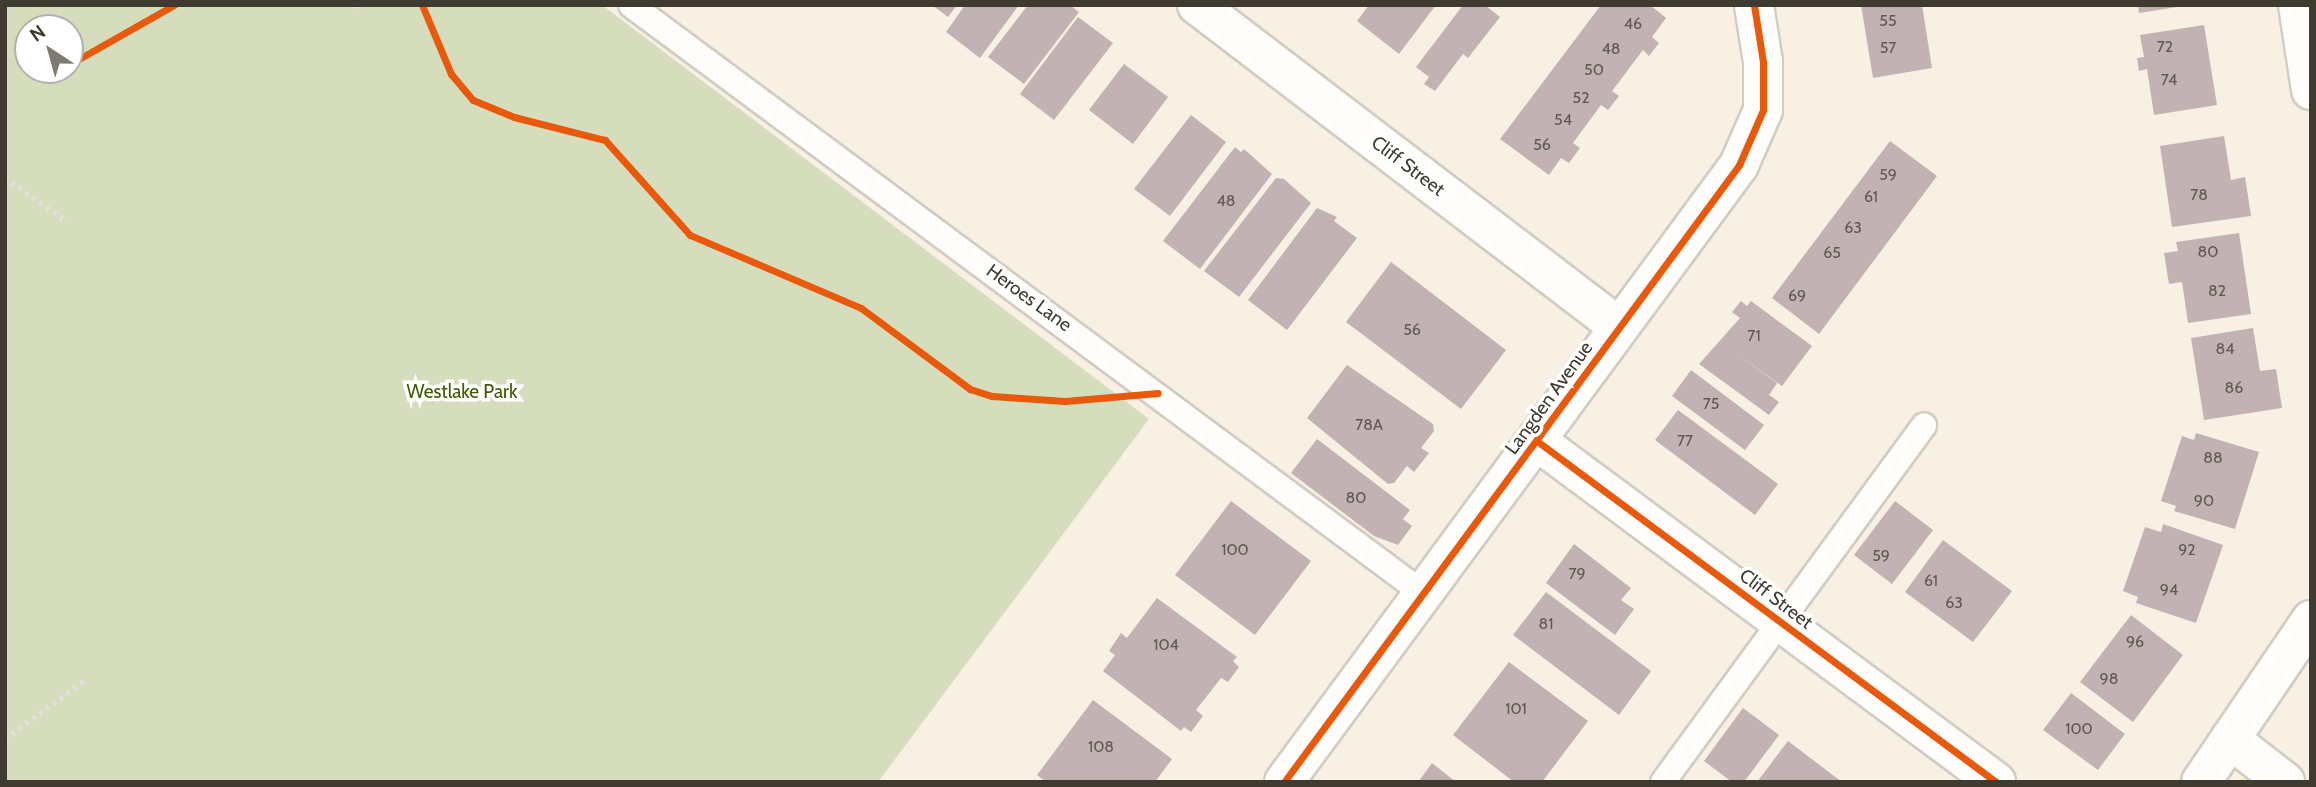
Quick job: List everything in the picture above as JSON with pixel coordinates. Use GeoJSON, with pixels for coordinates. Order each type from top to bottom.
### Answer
{"type":"FeatureCollection","features":[{"type":"Feature","properties":{"kind":"street","name":"Cliff Street"},"geometry":{"type":"LineString","coordinates":[[1197,5],[1619,327]]}},
{"type":"Feature","properties":{"kind":"street","name":"Langden Avenue"},"geometry":{"type":"LineString","coordinates":[[1284,782],[1739,165],[1763,110],[1763,62],[1754,5]]}},
{"type":"Feature","properties":{"kind":"street"},"geometry":{"type":"LineString","coordinates":[[2298,5],[2311,90]]}},
{"type":"Feature","properties":{"kind":"street","name":"Cliff Street"},"geometry":{"type":"LineString","coordinates":[[1537,441],[1996,782]]}},
{"type":"Feature","properties":{"kind":"street"},"geometry":{"type":"LineString","coordinates":[[2201,782],[2311,620]]}},
{"type":"Feature","properties":{"kind":"street"},"geometry":{"type":"LineString","coordinates":[[2230,740],[2285,782]]}},
{"type":"Feature","properties":{"kind":"lane","name":"Heroes Lane"},"geometry":{"type":"LineString","coordinates":[[631,5],[1424,594]]}},
{"type":"Feature","properties":{"kind":"lane"},"geometry":{"type":"LineString","coordinates":[[1663,782],[1924,425]]}},
{"type":"Feature","properties":{"kind":"path"},"geometry":{"type":"LineString","coordinates":[[356,5],[359,13]]}},
{"type":"Feature","properties":{"kind":"path"},"geometry":{"type":"LineString","coordinates":[[5,177],[68,222]]}},
{"type":"Feature","properties":{"kind":"path"},"geometry":{"type":"LineString","coordinates":[[5,739],[84,680]]}},
{"type":"Feature","properties":{"kind":"green space","name":"Westlake Park"},"geometry":{"type":"Polygon","coordinates":[[[5,5],[602,5],[1149,419],[878,782],[5,782],[5,5]]]}},
{"type":"Feature","properties":{"kind":"building"},"geometry":{"type":"Polygon","coordinates":[[[932,5],[957,5],[948,17],[932,5]]]}},
{"type":"Feature","properties":{"kind":"building"},"geometry":{"type":"Polygon","coordinates":[[[965,5],[1019,5],[980,58],[946,32],[965,5]]]}},
{"type":"Feature","properties":{"kind":"building"},"geometry":{"type":"Polygon","coordinates":[[[1028,5],[1070,5],[1079,12],[1024,84],[988,57],[1028,5]]]}},
{"type":"Feature","properties":{"kind":"building"},"geometry":{"type":"Polygon","coordinates":[[[1369,5],[1436,5],[1399,54],[1357,21],[1369,5]]]}},
{"type":"Feature","properties":{"kind":"building"},"geometry":{"type":"Polygon","coordinates":[[[1463,5],[1485,5],[1500,17],[1468,58],[1463,54],[1435,91],[1424,84],[1429,77],[1416,67],[1463,5]]]}},
{"type":"Feature","properties":{"kind":"building"},"geometry":{"type":"Polygon","coordinates":[[[1601,5],[1650,5],[1666,18],[1652,37],[1659,43],[1649,56],[1643,50],[1612,91],[1619,96],[1608,110],[1601,105],[1573,143],[1580,148],[1569,163],[1561,158],[1549,175],[1500,139],[1601,5]]]}},
{"type":"Feature","properties":{"kind":"building"},"geometry":{"type":"Polygon","coordinates":[[[1861,5],[1922,5],[1932,68],[1873,78],[1861,5]]]}},
{"type":"Feature","properties":{"kind":"building"},"geometry":{"type":"Polygon","coordinates":[[[2138,5],[2177,5],[2177,7],[2139,13],[2138,5]]]}},
{"type":"Feature","properties":{"kind":"building"},"geometry":{"type":"Polygon","coordinates":[[[1078,17],[1113,43],[1054,120],[1020,94],[1078,17]]]}},
{"type":"Feature","properties":{"kind":"building"},"geometry":{"type":"Polygon","coordinates":[[[2204,25],[2217,105],[2154,115],[2147,69],[2139,71],[2137,58],[2144,57],[2140,35],[2204,25]]]}},
{"type":"Feature","properties":{"kind":"building"},"geometry":{"type":"Polygon","coordinates":[[[1124,64],[1168,97],[1133,144],[1089,110],[1124,64]]]}},
{"type":"Feature","properties":{"kind":"building"},"geometry":{"type":"Polygon","coordinates":[[[1191,115],[1226,142],[1170,216],[1134,189],[1191,115]]]}},
{"type":"Feature","properties":{"kind":"building"},"geometry":{"type":"Polygon","coordinates":[[[2224,136],[2231,180],[2245,177],[2251,216],[2172,227],[2160,146],[2224,136]]]}},
{"type":"Feature","properties":{"kind":"building"},"geometry":{"type":"Polygon","coordinates":[[[1890,141],[1937,176],[1819,334],[1772,298],[1890,141]]]}},
{"type":"Feature","properties":{"kind":"building"},"geometry":{"type":"Polygon","coordinates":[[[1235,147],[1241,152],[1244,149],[1272,174],[1200,269],[1163,241],[1235,147]]]}},
{"type":"Feature","properties":{"kind":"building"},"geometry":{"type":"Polygon","coordinates":[[[1276,178],[1284,179],[1311,203],[1239,297],[1204,271],[1276,178]]]}},
{"type":"Feature","properties":{"kind":"building"},"geometry":{"type":"Polygon","coordinates":[[[1317,208],[1337,217],[1334,221],[1357,238],[1287,330],[1248,300],[1317,208]]]}},
{"type":"Feature","properties":{"kind":"building"},"geometry":{"type":"Polygon","coordinates":[[[2239,233],[2251,314],[2188,323],[2182,282],[2169,284],[2164,253],[2178,251],[2176,242],[2239,233]]]}},
{"type":"Feature","properties":{"kind":"building"},"geometry":{"type":"Polygon","coordinates":[[[1391,262],[1506,350],[1461,409],[1346,322],[1391,262]]]}},
{"type":"Feature","properties":{"kind":"building"},"geometry":{"type":"Polygon","coordinates":[[[1741,301],[1747,306],[1751,301],[1812,346],[1782,386],[1734,352],[1777,383],[1769,395],[1779,402],[1769,415],[1699,364],[1740,318],[1732,312],[1741,301]]]}},
{"type":"Feature","properties":{"kind":"building"},"geometry":{"type":"Polygon","coordinates":[[[2253,328],[2260,371],[2276,369],[2282,408],[2204,420],[2191,338],[2253,328]]]}},
{"type":"Feature","properties":{"kind":"building"},"geometry":{"type":"Polygon","coordinates":[[[1347,365],[1433,424],[1434,431],[1421,448],[1429,453],[1414,472],[1407,466],[1394,483],[1388,484],[1307,418],[1347,365]]]}},
{"type":"Feature","properties":{"kind":"building"},"geometry":{"type":"Polygon","coordinates":[[[1691,370],[1764,425],[1745,450],[1672,396],[1691,370]]]}},
{"type":"Feature","properties":{"kind":"building"},"geometry":{"type":"Polygon","coordinates":[[[1678,410],[1778,484],[1755,515],[1655,440],[1678,410]]]}},
{"type":"Feature","properties":{"kind":"building"},"geometry":{"type":"Polygon","coordinates":[[[2196,433],[2259,452],[2235,529],[2174,511],[2176,506],[2161,501],[2182,436],[2194,440],[2196,433]]]}},
{"type":"Feature","properties":{"kind":"building"},"geometry":{"type":"Polygon","coordinates":[[[1317,439],[1410,510],[1403,519],[1412,526],[1398,545],[1374,536],[1291,473],[1317,439]]]}},
{"type":"Feature","properties":{"kind":"building"},"geometry":{"type":"Polygon","coordinates":[[[1231,501],[1311,561],[1255,635],[1175,575],[1231,501]]]}},
{"type":"Feature","properties":{"kind":"building"},"geometry":{"type":"Polygon","coordinates":[[[1895,501],[1933,530],[1892,584],[1854,555],[1895,501]]]}},
{"type":"Feature","properties":{"kind":"building"},"geometry":{"type":"Polygon","coordinates":[[[2163,524],[2223,545],[2196,623],[2136,603],[2138,597],[2123,591],[2145,527],[2161,532],[2163,524]]]}},
{"type":"Feature","properties":{"kind":"building"},"geometry":{"type":"Polygon","coordinates":[[[1943,540],[2012,591],[1973,642],[1905,592],[1943,540]]]}},
{"type":"Feature","properties":{"kind":"building"},"geometry":{"type":"Polygon","coordinates":[[[1574,544],[1631,588],[1621,600],[1634,609],[1615,635],[1546,583],[1574,544]]]}},
{"type":"Feature","properties":{"kind":"building"},"geometry":{"type":"Polygon","coordinates":[[[1546,592],[1651,671],[1619,715],[1513,635],[1546,592]]]}},
{"type":"Feature","properties":{"kind":"building"},"geometry":{"type":"Polygon","coordinates":[[[1157,598],[1237,657],[1233,661],[1239,667],[1228,682],[1221,678],[1196,710],[1203,716],[1191,732],[1184,727],[1181,731],[1103,671],[1115,655],[1109,651],[1121,633],[1127,638],[1157,598]]]}},
{"type":"Feature","properties":{"kind":"building"},"geometry":{"type":"Polygon","coordinates":[[[2131,615],[2183,655],[2133,722],[2080,682],[2131,615]]]}},
{"type":"Feature","properties":{"kind":"building"},"geometry":{"type":"Polygon","coordinates":[[[1509,662],[1588,721],[1542,782],[1514,782],[1453,735],[1509,662]]]}},
{"type":"Feature","properties":{"kind":"building"},"geometry":{"type":"Polygon","coordinates":[[[2071,693],[2125,734],[2098,770],[2043,730],[2071,693]]]}},
{"type":"Feature","properties":{"kind":"building"},"geometry":{"type":"Polygon","coordinates":[[[1093,700],[1172,759],[1155,782],[1046,782],[1037,775],[1093,700]]]}},
{"type":"Feature","properties":{"kind":"building"},"geometry":{"type":"Polygon","coordinates":[[[1743,708],[1779,735],[1744,782],[1732,782],[1704,761],[1743,708]]]}},
{"type":"Feature","properties":{"kind":"building"},"geometry":{"type":"Polygon","coordinates":[[[1788,741],[1842,782],[1757,782],[1788,741]]]}},
{"type":"Feature","properties":{"kind":"building"},"geometry":{"type":"Polygon","coordinates":[[[1432,763],[1456,782],[1418,782],[1432,763]]]}},
{"type":"Feature","properties":{"kind":"cycle path"},"geometry":{"type":"LineString","coordinates":[[84,56],[174,5]]}},
{"type":"Feature","properties":{"kind":"cycle path"},"geometry":{"type":"LineString","coordinates":[[422,5],[451,74],[473,100],[514,117],[605,140],[690,235],[861,308],[970,389],[992,396],[1065,401],[1158,393]]}},
{"type":"Feature","properties":{"kind":"cycle path"},"geometry":{"type":"LineString","coordinates":[[1284,782],[1739,165],[1763,110],[1763,62],[1754,5]]}},
{"type":"Feature","properties":{"kind":"cycle path"},"geometry":{"type":"LineString","coordinates":[[1537,441],[1996,782]]}}]}
